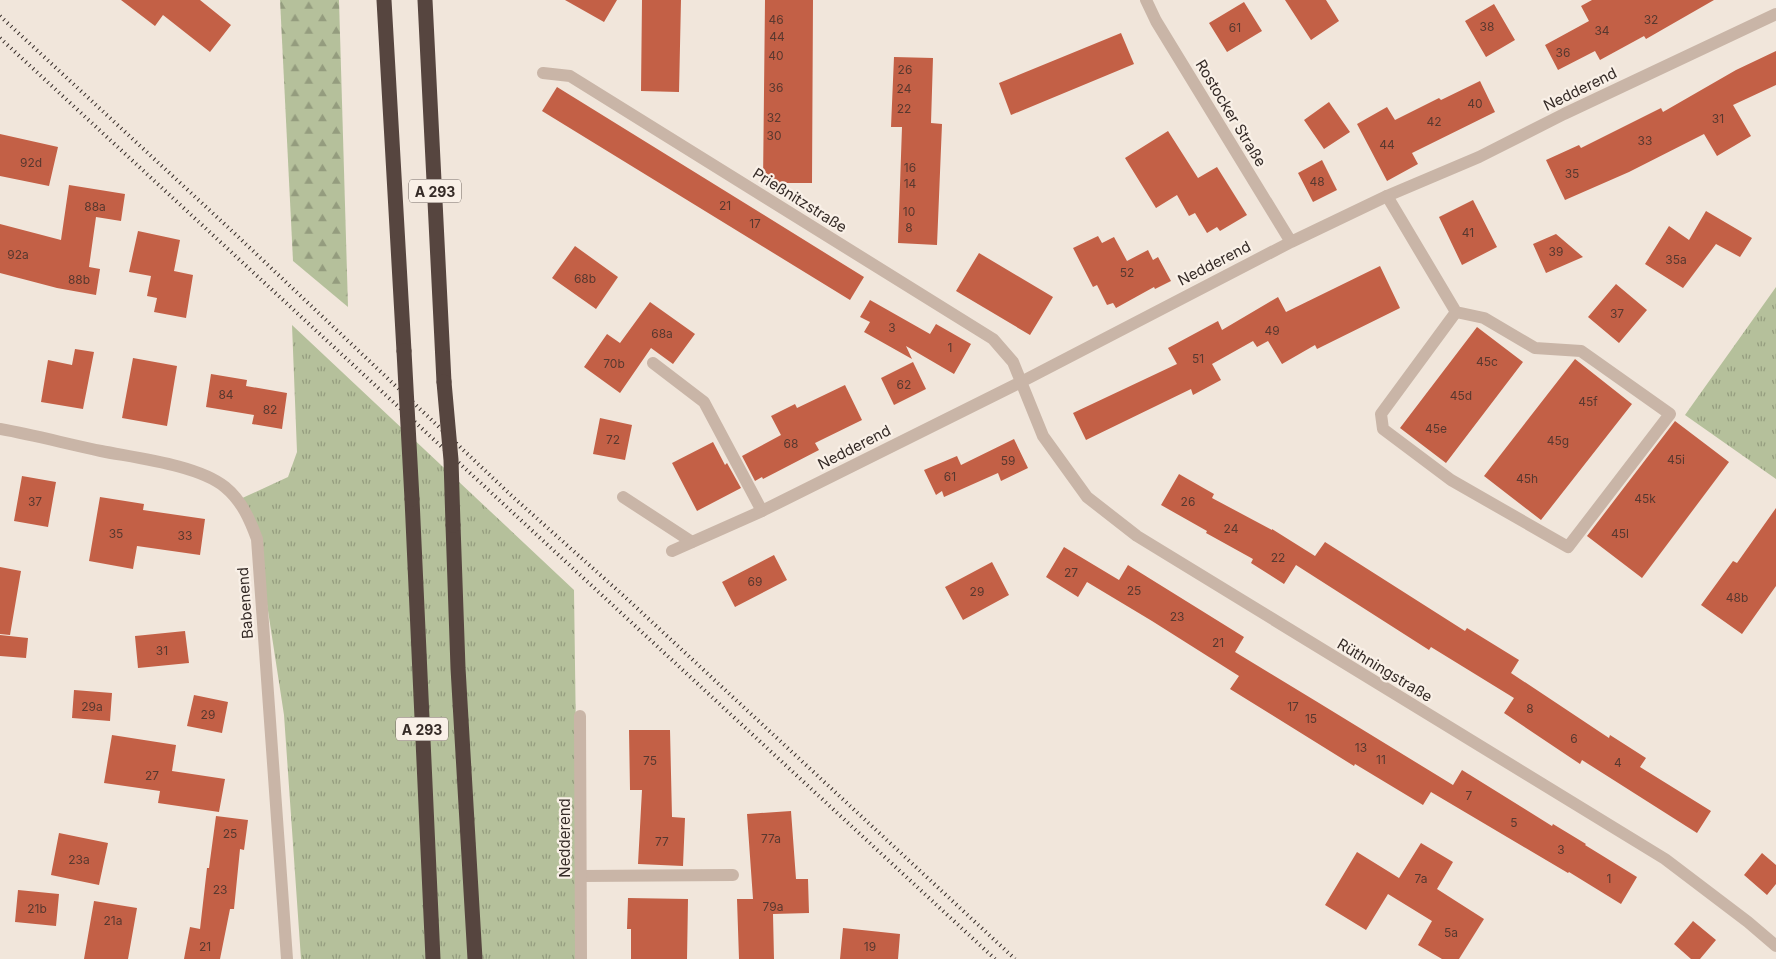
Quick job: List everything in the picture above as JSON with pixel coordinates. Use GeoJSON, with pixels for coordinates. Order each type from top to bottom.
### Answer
{"type":"FeatureCollection","features":[{"type":"Feature","properties":{"kind":"highway","name":"A 293"},"geometry":{"type":"LineString","coordinates":[[384,0],[412,499],[433,959]]}},
{"type":"Feature","properties":{"kind":"highway","name":"A 293"},"geometry":{"type":"LineString","coordinates":[[425,0],[444,382],[451,460],[458,668],[474,959]]}},
{"type":"Feature","properties":{"kind":"street","name":"Rostocker Straße"},"geometry":{"type":"LineString","coordinates":[[1146,0],[1156,21],[1291,242]]}},
{"type":"Feature","properties":{"kind":"street","name":"Nedderend"},"geometry":{"type":"LineString","coordinates":[[672,551],[724,530],[1021,382],[1291,242],[1387,196],[1479,156],[1776,14]]}},
{"type":"Feature","properties":{"kind":"street","name":"Prießnitzstraße"},"geometry":{"type":"LineString","coordinates":[[542,73],[570,76],[993,339],[1013,362],[1021,382]]}},
{"type":"Feature","properties":{"kind":"street"},"geometry":{"type":"LineString","coordinates":[[1387,196],[1456,312],[1484,318],[1535,348],[1581,351],[1670,414],[1568,547],[1451,480],[1383,429],[1380,414],[1456,312]]}},
{"type":"Feature","properties":{"kind":"street"},"geometry":{"type":"LineString","coordinates":[[653,363],[704,402],[762,511]]}},
{"type":"Feature","properties":{"kind":"street","name":"Rüthningstraße"},"geometry":{"type":"LineString","coordinates":[[1021,382],[1043,436],[1087,497],[1137,536],[1665,859],[1748,922],[1776,946]]}},
{"type":"Feature","properties":{"kind":"street","name":"Babenend"},"geometry":{"type":"LineString","coordinates":[[0,429],[177,467],[207,477],[225,487],[238,500],[249,516],[257,539],[287,959]]}},
{"type":"Feature","properties":{"kind":"street"},"geometry":{"type":"LineString","coordinates":[[623,496],[692,542]]}},
{"type":"Feature","properties":{"kind":"street","name":"Nedderend"},"geometry":{"type":"LineString","coordinates":[[580,716],[581,959]]}},
{"type":"Feature","properties":{"kind":"street"},"geometry":{"type":"LineString","coordinates":[[581,876],[733,875]]}},
{"type":"Feature","properties":{"kind":"green space"},"geometry":{"type":"Polygon","coordinates":[[[280,0],[339,0],[348,307],[293,261],[280,0]]]}},
{"type":"Feature","properties":{"kind":"green space"},"geometry":{"type":"Polygon","coordinates":[[[1776,287],[1776,479],[1685,415],[1776,287]]]}},
{"type":"Feature","properties":{"kind":"green space"},"geometry":{"type":"Polygon","coordinates":[[[292,325],[574,590],[579,959],[301,959],[284,715],[257,539],[238,500],[288,477],[297,452],[292,325]]]}},
{"type":"Feature","properties":{"kind":"building"},"geometry":{"type":"Polygon","coordinates":[[[121,0],[200,0],[231,25],[210,52],[163,15],[155,26],[121,0]]]}},
{"type":"Feature","properties":{"kind":"building"},"geometry":{"type":"Polygon","coordinates":[[[565,0],[617,0],[604,22],[565,0]]]}},
{"type":"Feature","properties":{"kind":"building"},"geometry":{"type":"Polygon","coordinates":[[[642,0],[681,0],[679,92],[641,91],[642,0]]]}},
{"type":"Feature","properties":{"kind":"building"},"geometry":{"type":"Polygon","coordinates":[[[765,0],[813,0],[812,183],[763,183],[765,0]]]}},
{"type":"Feature","properties":{"kind":"building"},"geometry":{"type":"Polygon","coordinates":[[[1285,0],[1326,0],[1339,21],[1311,40],[1285,0]]]}},
{"type":"Feature","properties":{"kind":"building"},"geometry":{"type":"Polygon","coordinates":[[[1592,0],[1714,0],[1646,39],[1644,36],[1600,60],[1595,51],[1558,70],[1545,45],[1589,21],[1581,6],[1592,0]]]}},
{"type":"Feature","properties":{"kind":"building"},"geometry":{"type":"Polygon","coordinates":[[[1244,2],[1262,31],[1227,52],[1209,23],[1244,2]]]}},
{"type":"Feature","properties":{"kind":"building"},"geometry":{"type":"Polygon","coordinates":[[[1494,4],[1515,40],[1486,57],[1465,21],[1494,4]]]}},
{"type":"Feature","properties":{"kind":"building"},"geometry":{"type":"Polygon","coordinates":[[[1121,33],[1134,64],[1011,115],[999,83],[1121,33]]]}},
{"type":"Feature","properties":{"kind":"building"},"geometry":{"type":"Polygon","coordinates":[[[1776,51],[1776,85],[1733,105],[1751,136],[1717,156],[1704,134],[1629,172],[1565,200],[1546,160],[1579,145],[1581,148],[1661,108],[1663,112],[1736,70],[1776,51]]]}},
{"type":"Feature","properties":{"kind":"building"},"geometry":{"type":"Polygon","coordinates":[[[894,57],[933,58],[931,123],[942,124],[937,245],[898,243],[902,127],[891,127],[894,57]]]}},
{"type":"Feature","properties":{"kind":"building"},"geometry":{"type":"Polygon","coordinates":[[[1480,81],[1495,112],[1412,153],[1418,164],[1387,181],[1357,124],[1387,107],[1395,120],[1439,98],[1441,100],[1480,81]]]}},
{"type":"Feature","properties":{"kind":"building"},"geometry":{"type":"Polygon","coordinates":[[[557,87],[864,277],[850,300],[542,111],[557,87]]]}},
{"type":"Feature","properties":{"kind":"building"},"geometry":{"type":"Polygon","coordinates":[[[1329,102],[1350,132],[1324,149],[1304,120],[1329,102]]]}},
{"type":"Feature","properties":{"kind":"building"},"geometry":{"type":"Polygon","coordinates":[[[1168,131],[1198,178],[1217,167],[1247,215],[1220,231],[1217,227],[1207,233],[1195,213],[1189,216],[1177,195],[1156,208],[1125,158],[1168,131]]]}},
{"type":"Feature","properties":{"kind":"building"},"geometry":{"type":"Polygon","coordinates":[[[0,134],[58,147],[49,186],[0,176],[0,134]]]}},
{"type":"Feature","properties":{"kind":"building"},"geometry":{"type":"Polygon","coordinates":[[[1322,160],[1337,190],[1313,202],[1298,173],[1322,160]]]}},
{"type":"Feature","properties":{"kind":"building"},"geometry":{"type":"Polygon","coordinates":[[[69,185],[125,194],[121,221],[96,217],[89,267],[100,269],[96,295],[57,288],[0,273],[0,224],[61,240],[69,185]]]}},
{"type":"Feature","properties":{"kind":"building"},"geometry":{"type":"Polygon","coordinates":[[[1473,200],[1497,247],[1462,265],[1439,217],[1473,200]]]}},
{"type":"Feature","properties":{"kind":"building"},"geometry":{"type":"Polygon","coordinates":[[[1706,211],[1752,238],[1740,257],[1716,244],[1683,288],[1645,264],[1669,226],[1689,240],[1706,211]]]}},
{"type":"Feature","properties":{"kind":"building"},"geometry":{"type":"Polygon","coordinates":[[[138,231],[180,240],[174,271],[193,275],[186,318],[154,312],[157,298],[147,296],[151,276],[129,272],[138,231]]]}},
{"type":"Feature","properties":{"kind":"building"},"geometry":{"type":"Polygon","coordinates":[[[1556,234],[1583,257],[1546,273],[1533,244],[1556,234]]]}},
{"type":"Feature","properties":{"kind":"building"},"geometry":{"type":"Polygon","coordinates":[[[1098,236],[1102,243],[1114,237],[1127,261],[1148,250],[1153,260],[1158,257],[1171,281],[1155,289],[1154,287],[1116,308],[1113,303],[1107,305],[1097,285],[1093,287],[1073,248],[1098,236]]]}},
{"type":"Feature","properties":{"kind":"building"},"geometry":{"type":"Polygon","coordinates":[[[575,246],[618,277],[596,309],[552,278],[575,246]]]}},
{"type":"Feature","properties":{"kind":"building"},"geometry":{"type":"Polygon","coordinates":[[[979,253],[1053,297],[1030,335],[956,291],[979,253]]]}},
{"type":"Feature","properties":{"kind":"building"},"geometry":{"type":"Polygon","coordinates":[[[1380,266],[1400,308],[1317,349],[1315,345],[1282,364],[1268,341],[1257,347],[1253,341],[1212,364],[1221,380],[1193,395],[1191,389],[1086,440],[1073,413],[1177,364],[1168,348],[1218,321],[1222,330],[1278,297],[1286,312],[1380,266]]]}},
{"type":"Feature","properties":{"kind":"building"},"geometry":{"type":"Polygon","coordinates":[[[1616,284],[1647,310],[1619,343],[1588,317],[1616,284]]]}},
{"type":"Feature","properties":{"kind":"building"},"geometry":{"type":"Polygon","coordinates":[[[870,300],[930,334],[936,324],[971,344],[954,374],[906,346],[912,359],[864,332],[870,322],[860,317],[870,300]]]}},
{"type":"Feature","properties":{"kind":"building"},"geometry":{"type":"Polygon","coordinates":[[[650,302],[695,334],[673,364],[651,348],[620,393],[584,367],[607,334],[620,343],[650,302]]]}},
{"type":"Feature","properties":{"kind":"building"},"geometry":{"type":"Polygon","coordinates":[[[1477,327],[1523,362],[1446,463],[1400,428],[1477,327]]]}},
{"type":"Feature","properties":{"kind":"building"},"geometry":{"type":"Polygon","coordinates":[[[75,349],[94,352],[83,409],[41,402],[48,360],[72,365],[75,349]]]}},
{"type":"Feature","properties":{"kind":"building"},"geometry":{"type":"Polygon","coordinates":[[[133,358],[177,366],[167,426],[122,418],[133,358]]]}},
{"type":"Feature","properties":{"kind":"building"},"geometry":{"type":"Polygon","coordinates":[[[1575,359],[1632,404],[1541,520],[1484,476],[1575,359]]]}},
{"type":"Feature","properties":{"kind":"building"},"geometry":{"type":"Polygon","coordinates":[[[913,362],[926,389],[894,405],[881,378],[913,362]]]}},
{"type":"Feature","properties":{"kind":"building"},"geometry":{"type":"Polygon","coordinates":[[[211,374],[247,380],[246,386],[287,393],[282,429],[252,424],[254,415],[206,407],[211,374]]]}},
{"type":"Feature","properties":{"kind":"building"},"geometry":{"type":"Polygon","coordinates":[[[845,385],[862,420],[815,443],[819,450],[763,479],[762,477],[755,481],[742,456],[781,435],[771,416],[795,404],[797,408],[845,385]]]}},
{"type":"Feature","properties":{"kind":"building"},"geometry":{"type":"Polygon","coordinates":[[[600,418],[632,425],[625,460],[593,454],[600,418]]]}},
{"type":"Feature","properties":{"kind":"building"},"geometry":{"type":"Polygon","coordinates":[[[1675,421],[1729,462],[1642,578],[1587,536],[1675,421]]]}},
{"type":"Feature","properties":{"kind":"building"},"geometry":{"type":"Polygon","coordinates":[[[1014,439],[1028,468],[1001,481],[998,473],[944,497],[942,491],[936,495],[924,470],[957,456],[961,465],[1014,439]]]}},
{"type":"Feature","properties":{"kind":"building"},"geometry":{"type":"Polygon","coordinates":[[[713,442],[725,465],[727,463],[741,488],[697,511],[672,463],[713,442]]]}},
{"type":"Feature","properties":{"kind":"building"},"geometry":{"type":"Polygon","coordinates":[[[1179,474],[1214,494],[1212,498],[1272,529],[1315,556],[1325,542],[1465,631],[1467,628],[1519,660],[1511,673],[1609,738],[1610,735],[1646,758],[1640,767],[1711,811],[1697,833],[1582,760],[1580,764],[1504,713],[1514,698],[1431,647],[1429,650],[1296,565],[1284,584],[1251,563],[1253,559],[1161,505],[1179,474]]]}},
{"type":"Feature","properties":{"kind":"building"},"geometry":{"type":"Polygon","coordinates":[[[22,476],[56,482],[48,527],[14,521],[22,476]]]}},
{"type":"Feature","properties":{"kind":"building"},"geometry":{"type":"Polygon","coordinates":[[[100,497],[144,504],[143,510],[205,519],[200,555],[137,546],[133,569],[89,561],[100,497]]]}},
{"type":"Feature","properties":{"kind":"building"},"geometry":{"type":"Polygon","coordinates":[[[1776,508],[1776,586],[1742,634],[1701,605],[1733,561],[1737,563],[1776,508]]]}},
{"type":"Feature","properties":{"kind":"building"},"geometry":{"type":"Polygon","coordinates":[[[1064,547],[1119,580],[1128,565],[1244,637],[1235,652],[1453,785],[1462,770],[1552,826],[1553,824],[1586,844],[1637,877],[1621,904],[1431,792],[1423,805],[1355,764],[1354,766],[1230,689],[1239,676],[1087,582],[1078,597],[1046,577],[1064,547]]]}},
{"type":"Feature","properties":{"kind":"building"},"geometry":{"type":"Polygon","coordinates":[[[774,555],[787,580],[735,607],[722,582],[774,555]]]}},
{"type":"Feature","properties":{"kind":"building"},"geometry":{"type":"Polygon","coordinates":[[[992,562],[1009,595],[963,620],[945,587],[992,562]]]}},
{"type":"Feature","properties":{"kind":"building"},"geometry":{"type":"Polygon","coordinates":[[[0,567],[21,571],[10,635],[0,634],[0,567]]]}},
{"type":"Feature","properties":{"kind":"building"},"geometry":{"type":"Polygon","coordinates":[[[185,631],[189,663],[138,668],[135,636],[185,631]]]}},
{"type":"Feature","properties":{"kind":"building"},"geometry":{"type":"Polygon","coordinates":[[[0,635],[28,638],[26,658],[0,656],[0,635]]]}},
{"type":"Feature","properties":{"kind":"building"},"geometry":{"type":"Polygon","coordinates":[[[74,690],[112,693],[110,721],[72,718],[74,690]]]}},
{"type":"Feature","properties":{"kind":"building"},"geometry":{"type":"Polygon","coordinates":[[[194,695],[228,702],[222,733],[187,726],[194,695]]]}},
{"type":"Feature","properties":{"kind":"building"},"geometry":{"type":"Polygon","coordinates":[[[629,730],[670,730],[672,817],[685,818],[683,866],[638,864],[642,790],[630,790],[629,730]]]}},
{"type":"Feature","properties":{"kind":"building"},"geometry":{"type":"Polygon","coordinates":[[[112,735],[176,745],[172,771],[225,779],[219,812],[158,803],[160,791],[104,783],[112,735]]]}},
{"type":"Feature","properties":{"kind":"building"},"geometry":{"type":"Polygon","coordinates":[[[791,811],[796,879],[808,879],[809,913],[773,914],[774,959],[739,959],[737,899],[753,899],[747,814],[791,811]]]}},
{"type":"Feature","properties":{"kind":"building"},"geometry":{"type":"Polygon","coordinates":[[[216,816],[248,820],[244,850],[240,849],[234,909],[230,909],[220,959],[184,959],[190,927],[200,929],[207,868],[209,868],[216,816]]]}},
{"type":"Feature","properties":{"kind":"building"},"geometry":{"type":"Polygon","coordinates":[[[59,833],[108,843],[99,885],[51,875],[59,833]]]}},
{"type":"Feature","properties":{"kind":"building"},"geometry":{"type":"Polygon","coordinates":[[[1421,843],[1453,862],[1437,889],[1484,919],[1459,959],[1442,959],[1418,945],[1432,921],[1388,894],[1366,930],[1325,905],[1357,852],[1399,878],[1421,843]]]}},
{"type":"Feature","properties":{"kind":"building"},"geometry":{"type":"Polygon","coordinates":[[[1762,853],[1776,865],[1776,884],[1767,895],[1744,875],[1762,853]]]}},
{"type":"Feature","properties":{"kind":"building"},"geometry":{"type":"Polygon","coordinates":[[[18,890],[59,894],[56,926],[15,922],[18,890]]]}},
{"type":"Feature","properties":{"kind":"building"},"geometry":{"type":"Polygon","coordinates":[[[628,898],[688,899],[687,959],[631,959],[631,929],[627,929],[628,898]]]}},
{"type":"Feature","properties":{"kind":"building"},"geometry":{"type":"Polygon","coordinates":[[[94,901],[137,908],[128,959],[84,959],[94,901]]]}},
{"type":"Feature","properties":{"kind":"building"},"geometry":{"type":"Polygon","coordinates":[[[1693,921],[1716,940],[1700,959],[1691,959],[1674,944],[1693,921]]]}},
{"type":"Feature","properties":{"kind":"building"},"geometry":{"type":"Polygon","coordinates":[[[843,928],[900,934],[898,959],[840,959],[843,928]]]}},
{"type":"Feature","properties":{"kind":"railway"},"geometry":{"type":"LineString","coordinates":[[0,16],[232,231],[513,497],[625,597],[1015,959]]}},
{"type":"Feature","properties":{"kind":"railway"},"geometry":{"type":"LineString","coordinates":[[0,38],[995,959]]}}]}
